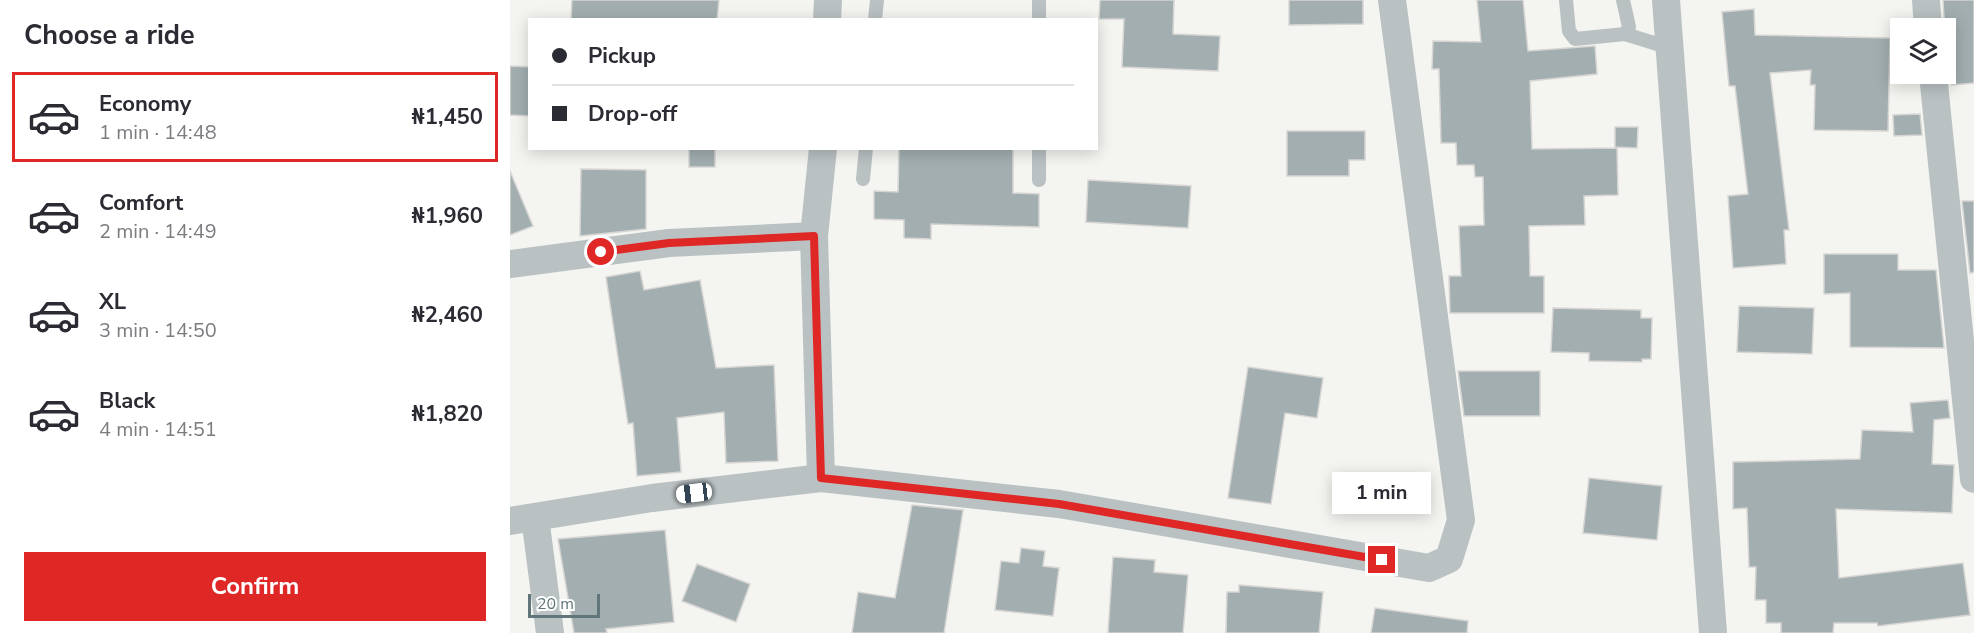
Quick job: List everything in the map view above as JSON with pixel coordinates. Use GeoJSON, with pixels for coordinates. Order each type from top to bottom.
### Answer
{"type":"FeatureCollection","features":[{"type":"Feature","properties":{"kind":"street"},"geometry":{"type":"LineString","coordinates":[[827,18],[828,0]]}},
{"type":"Feature","properties":{"kind":"street"},"geometry":{"type":"LineString","coordinates":[[550,633],[522,519],[652,498],[821,478],[1059,504],[1429,568],[1449,559],[1461,520],[1392,0]]}},
{"type":"Feature","properties":{"kind":"street"},"geometry":{"type":"LineString","coordinates":[[1666,0],[1713,633]]}},
{"type":"Feature","properties":{"kind":"street"},"geometry":{"type":"LineString","coordinates":[[1926,0],[1927,18]]}},
{"type":"Feature","properties":{"kind":"street"},"geometry":{"type":"LineString","coordinates":[[1934,84],[1974,479]]}},
{"type":"Feature","properties":{"kind":"street"},"geometry":{"type":"LineString","coordinates":[[821,478],[814,236],[823,150]]}},
{"type":"Feature","properties":{"kind":"street"},"geometry":{"type":"LineString","coordinates":[[510,264],[669,243],[814,236]]}},
{"type":"Feature","properties":{"kind":"lane"},"geometry":{"type":"LineString","coordinates":[[875,18],[877,0]]}},
{"type":"Feature","properties":{"kind":"lane"},"geometry":{"type":"LineString","coordinates":[[1039,0],[1039,18]]}},
{"type":"Feature","properties":{"kind":"lane"},"geometry":{"type":"LineString","coordinates":[[1566,0],[1569,31],[1575,39],[1625,34],[1670,48]]}},
{"type":"Feature","properties":{"kind":"lane"},"geometry":{"type":"LineString","coordinates":[[1623,0],[1629,27],[1625,34]]}},
{"type":"Feature","properties":{"kind":"lane"},"geometry":{"type":"LineString","coordinates":[[863,179],[866,150]]}},
{"type":"Feature","properties":{"kind":"lane"},"geometry":{"type":"LineString","coordinates":[[1039,150],[1039,180]]}},
{"type":"Feature","properties":{"kind":"building"},"geometry":{"type":"Polygon","coordinates":[[[572,0],[719,0],[717,18],[571,18],[572,0]]]}},
{"type":"Feature","properties":{"kind":"building"},"geometry":{"type":"Polygon","coordinates":[[[1100,0],[1174,0],[1173,34],[1220,36],[1218,71],[1122,67],[1124,19],[1099,19],[1100,0]]]}},
{"type":"Feature","properties":{"kind":"building"},"geometry":{"type":"Polygon","coordinates":[[[1289,0],[1363,0],[1363,24],[1289,25],[1289,0]]]}},
{"type":"Feature","properties":{"kind":"building"},"geometry":{"type":"Polygon","coordinates":[[[1477,0],[1523,0],[1528,51],[1595,46],[1597,74],[1530,81],[1532,149],[1617,148],[1618,195],[1584,196],[1585,225],[1529,226],[1530,276],[1544,276],[1544,313],[1450,313],[1449,276],[1461,276],[1459,226],[1484,225],[1483,177],[1475,177],[1474,165],[1457,165],[1456,143],[1441,143],[1439,69],[1432,69],[1433,41],[1481,42],[1477,0]]]}},
{"type":"Feature","properties":{"kind":"building"},"geometry":{"type":"Polygon","coordinates":[[[1943,0],[1974,0],[1974,83],[1952,85],[1956,84],[1956,18],[1944,18],[1943,0]]]}},
{"type":"Feature","properties":{"kind":"building"},"geometry":{"type":"Polygon","coordinates":[[[1754,9],[1755,35],[1890,38],[1888,131],[1814,130],[1815,85],[1810,85],[1811,70],[1770,73],[1789,230],[1784,230],[1786,264],[1733,268],[1728,196],[1748,194],[1735,86],[1729,86],[1722,12],[1754,9]]]}},
{"type":"Feature","properties":{"kind":"building"},"geometry":{"type":"Polygon","coordinates":[[[510,66],[528,67],[528,116],[510,115],[510,66]]]}},
{"type":"Feature","properties":{"kind":"building"},"geometry":{"type":"Polygon","coordinates":[[[1920,114],[1922,135],[1894,136],[1893,115],[1920,114]]]}},
{"type":"Feature","properties":{"kind":"building"},"geometry":{"type":"Polygon","coordinates":[[[1615,127],[1638,127],[1637,148],[1615,147],[1615,127]]]}},
{"type":"Feature","properties":{"kind":"building"},"geometry":{"type":"Polygon","coordinates":[[[1287,131],[1365,131],[1365,160],[1349,160],[1349,176],[1287,176],[1287,131]]]}},
{"type":"Feature","properties":{"kind":"building"},"geometry":{"type":"Polygon","coordinates":[[[689,150],[715,150],[715,167],[689,167],[689,150]]]}},
{"type":"Feature","properties":{"kind":"building"},"geometry":{"type":"Polygon","coordinates":[[[899,150],[1013,150],[1013,193],[1039,194],[1039,227],[931,224],[931,239],[904,238],[904,220],[874,219],[874,191],[898,192],[899,150]]]}},
{"type":"Feature","properties":{"kind":"building"},"geometry":{"type":"Polygon","coordinates":[[[581,169],[646,170],[646,229],[580,236],[581,169]]]}},
{"type":"Feature","properties":{"kind":"building"},"geometry":{"type":"Polygon","coordinates":[[[510,171],[533,226],[510,235],[510,171]]]}},
{"type":"Feature","properties":{"kind":"building"},"geometry":{"type":"Polygon","coordinates":[[[1088,180],[1191,186],[1188,228],[1086,222],[1088,180]]]}},
{"type":"Feature","properties":{"kind":"building"},"geometry":{"type":"Polygon","coordinates":[[[1962,201],[1974,201],[1974,272],[1970,273],[1962,201]]]}},
{"type":"Feature","properties":{"kind":"building"},"geometry":{"type":"Polygon","coordinates":[[[1824,254],[1898,254],[1898,270],[1936,270],[1944,348],[1850,347],[1850,293],[1824,294],[1824,254]]]}},
{"type":"Feature","properties":{"kind":"building"},"geometry":{"type":"Polygon","coordinates":[[[640,271],[644,290],[700,280],[716,368],[774,365],[778,461],[726,463],[724,412],[677,418],[681,472],[637,476],[633,423],[628,424],[606,277],[640,271]]]}},
{"type":"Feature","properties":{"kind":"building"},"geometry":{"type":"Polygon","coordinates":[[[1739,306],[1814,308],[1812,354],[1737,352],[1739,306]]]}},
{"type":"Feature","properties":{"kind":"building"},"geometry":{"type":"Polygon","coordinates":[[[1553,308],[1641,310],[1641,318],[1652,318],[1651,359],[1642,359],[1642,362],[1589,361],[1589,353],[1551,352],[1553,308]]]}},
{"type":"Feature","properties":{"kind":"building"},"geometry":{"type":"Polygon","coordinates":[[[1248,367],[1323,378],[1317,418],[1285,413],[1271,504],[1228,498],[1248,367]]]}},
{"type":"Feature","properties":{"kind":"building"},"geometry":{"type":"Polygon","coordinates":[[[1458,371],[1540,371],[1540,416],[1464,416],[1458,371]]]}},
{"type":"Feature","properties":{"kind":"building"},"geometry":{"type":"Polygon","coordinates":[[[1948,400],[1950,418],[1934,420],[1932,464],[1954,465],[1952,513],[1836,509],[1839,578],[1963,563],[1970,615],[1878,626],[1877,623],[1834,623],[1833,633],[1781,633],[1781,623],[1766,623],[1766,600],[1755,600],[1756,567],[1749,567],[1747,508],[1733,509],[1733,462],[1860,459],[1862,430],[1913,432],[1910,403],[1948,400]]]}},
{"type":"Feature","properties":{"kind":"building"},"geometry":{"type":"Polygon","coordinates":[[[1589,478],[1662,486],[1657,540],[1583,533],[1589,478]]]}},
{"type":"Feature","properties":{"kind":"building"},"geometry":{"type":"Polygon","coordinates":[[[912,505],[963,510],[944,633],[852,633],[858,592],[895,598],[912,505]]]}},
{"type":"Feature","properties":{"kind":"building"},"geometry":{"type":"Polygon","coordinates":[[[665,530],[674,622],[606,629],[607,633],[574,633],[558,539],[665,530]]]}},
{"type":"Feature","properties":{"kind":"building"},"geometry":{"type":"Polygon","coordinates":[[[1021,548],[1045,551],[1043,566],[1059,568],[1053,616],[995,610],[1001,561],[1019,563],[1021,548]]]}},
{"type":"Feature","properties":{"kind":"building"},"geometry":{"type":"Polygon","coordinates":[[[1113,557],[1155,560],[1154,572],[1188,575],[1183,633],[1108,633],[1113,557]]]}},
{"type":"Feature","properties":{"kind":"building"},"geometry":{"type":"Polygon","coordinates":[[[697,564],[750,584],[736,622],[682,601],[697,564]]]}},
{"type":"Feature","properties":{"kind":"building"},"geometry":{"type":"Polygon","coordinates":[[[1239,585],[1323,592],[1319,633],[1226,633],[1227,592],[1239,592],[1239,585]]]}},
{"type":"Feature","properties":{"kind":"building"},"geometry":{"type":"Polygon","coordinates":[[[1375,608],[1468,621],[1467,633],[1371,633],[1375,608]]]}},
{"type":"Feature","properties":{"kind":"route"},"geometry":{"type":"LineString","coordinates":[[601,252],[669,243],[814,236],[821,478],[1059,504],[1382,560]]}}]}
